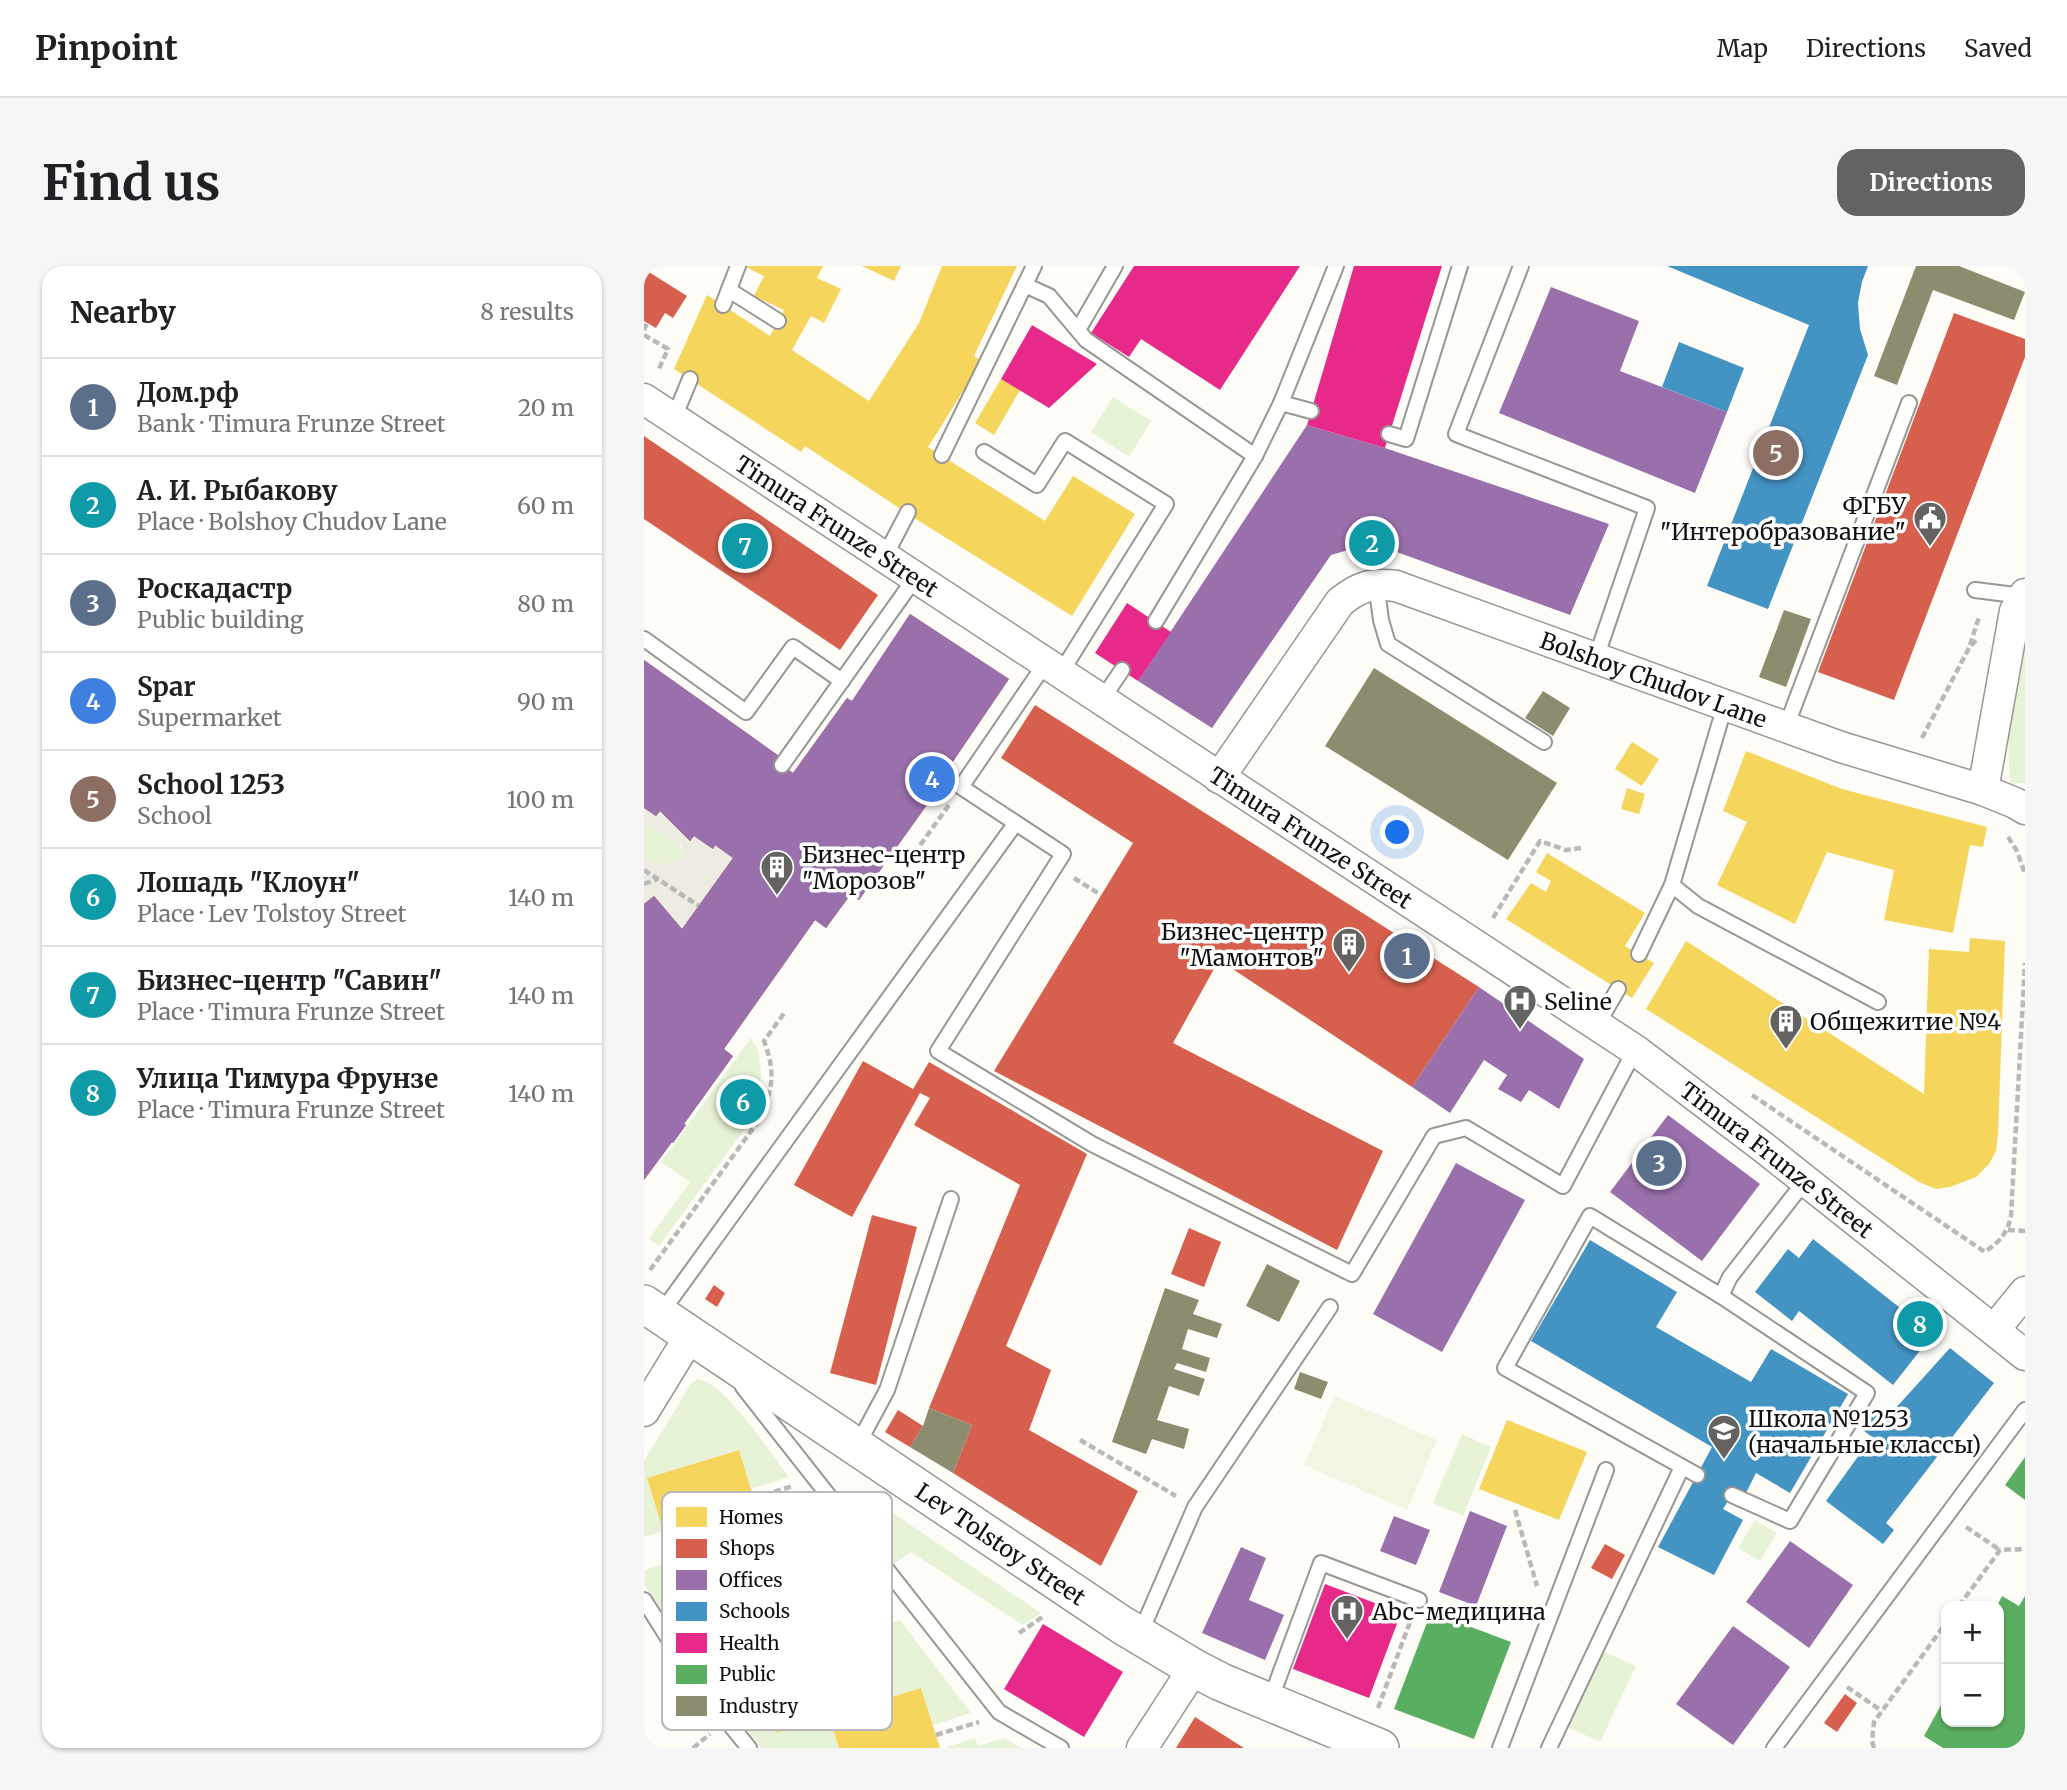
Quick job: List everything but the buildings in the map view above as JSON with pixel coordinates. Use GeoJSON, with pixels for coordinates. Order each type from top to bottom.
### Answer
{"type":"FeatureCollection","features":[{"type":"Feature","properties":{"kind":"street","name":"Timura Frunze Street"},"geometry":{"type":"LineString","coordinates":[[644,399],[1635,1051],[2025,1355]]}},
{"type":"Feature","properties":{"kind":"street","name":"Bolshoy Chudov Lane"},"geometry":{"type":"LineString","coordinates":[[1376,583],[1396,586],[1899,766],[1983,790],[2025,809]]}},
{"type":"Feature","properties":{"kind":"street"},"geometry":{"type":"LineString","coordinates":[[1219,778],[1340,602],[1353,592],[1376,583]]}},
{"type":"Feature","properties":{"kind":"street"},"geometry":{"type":"LineString","coordinates":[[1983,790],[2021,600]]}},
{"type":"Feature","properties":{"kind":"street"},"geometry":{"type":"LineString","coordinates":[[1994,1330],[2025,1292]]}},
{"type":"Feature","properties":{"kind":"street"},"geometry":{"type":"LineString","coordinates":[[644,1410],[669,1319]]}},
{"type":"Feature","properties":{"kind":"street","name":"Lev Tolstoy Street"},"geometry":{"type":"LineString","coordinates":[[669,1319],[857,1447],[1194,1668],[1380,1748]]}},
{"type":"Feature","properties":{"kind":"street"},"geometry":{"type":"LineString","coordinates":[[1142,1748],[1194,1668]]}},
{"type":"Feature","properties":{"kind":"lane"},"geometry":{"type":"LineString","coordinates":[[723,305],[738,266]]}},
{"type":"Feature","properties":{"kind":"lane"},"geometry":{"type":"LineString","coordinates":[[942,455],[1034,266]]}},
{"type":"Feature","properties":{"kind":"lane"},"geometry":{"type":"LineString","coordinates":[[1077,330],[1115,266]]}},
{"type":"Feature","properties":{"kind":"lane"},"geometry":{"type":"LineString","coordinates":[[1156,621],[1255,456],[1281,403],[1336,266]]}},
{"type":"Feature","properties":{"kind":"lane"},"geometry":{"type":"LineString","coordinates":[[1389,434],[1406,439],[1460,266]]}},
{"type":"Feature","properties":{"kind":"lane"},"geometry":{"type":"LineString","coordinates":[[1521,266],[1456,434],[1647,508],[1596,658]]}},
{"type":"Feature","properties":{"kind":"lane"},"geometry":{"type":"LineString","coordinates":[[1025,285],[1049,296],[1086,340],[1255,456]]}},
{"type":"Feature","properties":{"kind":"lane"},"geometry":{"type":"LineString","coordinates":[[729,290],[778,321]]}},
{"type":"Feature","properties":{"kind":"lane"},"geometry":{"type":"LineString","coordinates":[[674,418],[690,379]]}},
{"type":"Feature","properties":{"kind":"lane"},"geometry":{"type":"LineString","coordinates":[[1281,403],[1311,411]]}},
{"type":"Feature","properties":{"kind":"lane"},"geometry":{"type":"LineString","coordinates":[[1786,727],[1909,403]]}},
{"type":"Feature","properties":{"kind":"lane"},"geometry":{"type":"LineString","coordinates":[[984,452],[1037,485],[1065,441],[1166,504],[1053,669],[961,787],[1063,854],[938,1052],[1092,1144],[1352,1274],[1434,1136],[1466,1128],[1563,1186],[1635,1051]]}},
{"type":"Feature","properties":{"kind":"lane"},"geometry":{"type":"LineString","coordinates":[[884,558],[908,512]]}},
{"type":"Feature","properties":{"kind":"lane"},"geometry":{"type":"LineString","coordinates":[[782,765],[915,578]]}},
{"type":"Feature","properties":{"kind":"lane"},"geometry":{"type":"LineString","coordinates":[[1376,583],[1381,620],[1388,644],[1544,742]]}},
{"type":"Feature","properties":{"kind":"lane"},"geometry":{"type":"LineString","coordinates":[[1975,590],[2021,600]]}},
{"type":"Feature","properties":{"kind":"lane"},"geometry":{"type":"LineString","coordinates":[[644,639],[746,712],[793,647],[842,681]]}},
{"type":"Feature","properties":{"kind":"lane"},"geometry":{"type":"LineString","coordinates":[[1101,701],[1122,670]]}},
{"type":"Feature","properties":{"kind":"lane"},"geometry":{"type":"LineString","coordinates":[[1639,954],[1672,885],[1725,705]]}},
{"type":"Feature","properties":{"kind":"lane"},"geometry":{"type":"LineString","coordinates":[[814,1492],[669,1319],[1015,824]]}},
{"type":"Feature","properties":{"kind":"lane"},"geometry":{"type":"LineString","coordinates":[[1672,885],[1698,906],[1878,1002]]}},
{"type":"Feature","properties":{"kind":"lane"},"geometry":{"type":"LineString","coordinates":[[1597,1025],[1618,989]]}},
{"type":"Feature","properties":{"kind":"lane"},"geometry":{"type":"LineString","coordinates":[[1721,1296],[1730,1278],[1805,1181]]}},
{"type":"Feature","properties":{"kind":"lane"},"geometry":{"type":"LineString","coordinates":[[857,1447],[887,1390],[951,1199]]}},
{"type":"Feature","properties":{"kind":"lane"},"geometry":{"type":"LineString","coordinates":[[1697,1475],[1505,1368],[1590,1216],[1721,1296],[1867,1393],[1790,1521],[1732,1496]]}},
{"type":"Feature","properties":{"kind":"lane"},"geometry":{"type":"LineString","coordinates":[[1140,1635],[1195,1507],[1330,1307]]}},
{"type":"Feature","properties":{"kind":"lane"},"geometry":{"type":"LineString","coordinates":[[1774,1748],[2025,1410]]}},
{"type":"Feature","properties":{"kind":"lane"},"geometry":{"type":"LineString","coordinates":[[1549,1748],[1682,1467]]}},
{"type":"Feature","properties":{"kind":"lane"},"geometry":{"type":"LineString","coordinates":[[1500,1748],[1606,1470]]}},
{"type":"Feature","properties":{"kind":"lane"},"geometry":{"type":"LineString","coordinates":[[1270,1702],[1321,1563],[1419,1600]]}},
{"type":"Feature","properties":{"kind":"lane"},"geometry":{"type":"LineString","coordinates":[[892,1585],[999,1712],[1060,1748]]}},
{"type":"Feature","properties":{"kind":"lane"},"geometry":{"type":"LineString","coordinates":[[644,1600],[662,1629]]}},
{"type":"Feature","properties":{"kind":"lane"},"geometry":{"type":"LineString","coordinates":[[734,1730],[749,1748]]}},
{"type":"Feature","properties":{"kind":"path"},"geometry":{"type":"LineString","coordinates":[[647,323],[644,333],[667,349],[657,372]]}},
{"type":"Feature","properties":{"kind":"path"},"geometry":{"type":"LineString","coordinates":[[1919,744],[1970,646],[2021,600]]}},
{"type":"Feature","properties":{"kind":"path"},"geometry":{"type":"LineString","coordinates":[[908,862],[941,817]]}},
{"type":"Feature","properties":{"kind":"path"},"geometry":{"type":"LineString","coordinates":[[1492,920],[1540,841],[1566,850],[1581,848]]}},
{"type":"Feature","properties":{"kind":"path"},"geometry":{"type":"LineString","coordinates":[[644,870],[699,906]]}},
{"type":"Feature","properties":{"kind":"path"},"geometry":{"type":"LineString","coordinates":[[644,884],[658,879]]}},
{"type":"Feature","properties":{"kind":"path"},"geometry":{"type":"LineString","coordinates":[[1985,1252],[2008,1230],[2011,1216],[2025,964]]}},
{"type":"Feature","properties":{"kind":"path"},"geometry":{"type":"LineString","coordinates":[[669,1319],[770,1096],[772,1073],[764,1041],[785,1012]]}},
{"type":"Feature","properties":{"kind":"path"},"geometry":{"type":"LineString","coordinates":[[2008,1230],[2025,1231]]}},
{"type":"Feature","properties":{"kind":"path"},"geometry":{"type":"LineString","coordinates":[[1080,1440],[1195,1507]]}},
{"type":"Feature","properties":{"kind":"path"},"geometry":{"type":"LineString","coordinates":[[774,1492],[806,1482]]}},
{"type":"Feature","properties":{"kind":"path"},"geometry":{"type":"LineString","coordinates":[[1515,1510],[1535,1585],[1557,1594]]}},
{"type":"Feature","properties":{"kind":"path"},"geometry":{"type":"LineString","coordinates":[[1948,1514],[2000,1550],[2025,1549]]}},
{"type":"Feature","properties":{"kind":"path"},"geometry":{"type":"LineString","coordinates":[[1963,1601],[2000,1550]]}},
{"type":"Feature","properties":{"kind":"path"},"geometry":{"type":"LineString","coordinates":[[1377,1709],[1419,1600]]}},
{"type":"Feature","properties":{"kind":"path"},"geometry":{"type":"LineString","coordinates":[[1019,1633],[1050,1611]]}},
{"type":"Feature","properties":{"kind":"path"},"geometry":{"type":"LineString","coordinates":[[1874,1748],[1874,1722],[1941,1630]]}},
{"type":"Feature","properties":{"kind":"path"},"geometry":{"type":"LineString","coordinates":[[1829,1674],[1882,1711]]}},
{"type":"Feature","properties":{"kind":"path"},"geometry":{"type":"LineString","coordinates":[[936,1735],[988,1718]]}},
{"type":"Feature","properties":{"kind":"green space"},"geometry":{"type":"Polygon","coordinates":[[[1113,397],[1151,421],[1129,457],[1091,432],[1113,397]]]}},
{"type":"Feature","properties":{"kind":"green space"},"geometry":{"type":"Polygon","coordinates":[[[2025,644],[2025,783],[2010,784],[2010,694],[2018,659],[2025,644]]]}},
{"type":"Feature","properties":{"kind":"green space"},"geometry":{"type":"Polygon","coordinates":[[[644,824],[673,839],[683,853],[680,858],[659,866],[644,856],[644,824]]]}},
{"type":"Feature","properties":{"kind":"green space"},"geometry":{"type":"Polygon","coordinates":[[[751,1038],[758,1050],[761,1071],[760,1094],[752,1119],[659,1246],[649,1239],[690,1182],[661,1162],[751,1038]]]}},
{"type":"Feature","properties":{"kind":"green space"},"geometry":{"type":"Polygon","coordinates":[[[697,1379],[720,1391],[789,1477],[751,1489],[738,1450],[647,1478],[662,1531],[644,1537],[644,1461],[690,1385],[697,1379]]]}},
{"type":"Feature","properties":{"kind":"green space"},"geometry":{"type":"Polygon","coordinates":[[[1335,1396],[1437,1440],[1407,1510],[1304,1465],[1335,1396]]]}},
{"type":"Feature","properties":{"kind":"green space"},"geometry":{"type":"Polygon","coordinates":[[[1462,1434],[1491,1447],[1463,1516],[1433,1503],[1462,1434]]]}},
{"type":"Feature","properties":{"kind":"green space"},"geometry":{"type":"Polygon","coordinates":[[[892,1513],[1041,1613],[1023,1625],[911,1552],[894,1564],[892,1513]]]}},
{"type":"Feature","properties":{"kind":"green space"},"geometry":{"type":"Polygon","coordinates":[[[1755,1520],[1777,1533],[1760,1561],[1738,1548],[1755,1520]]]}},
{"type":"Feature","properties":{"kind":"green space"},"geometry":{"type":"Polygon","coordinates":[[[662,1564],[662,1612],[644,1584],[645,1570],[662,1564]]]}},
{"type":"Feature","properties":{"kind":"green space"},"geometry":{"type":"Polygon","coordinates":[[[900,1620],[971,1713],[933,1725],[921,1688],[892,1697],[892,1623],[900,1620]]]}},
{"type":"Feature","properties":{"kind":"green space"},"geometry":{"type":"Polygon","coordinates":[[[1604,1652],[1636,1666],[1600,1742],[1568,1727],[1604,1652]]]}},
{"type":"Feature","properties":{"kind":"green space"},"geometry":{"type":"Polygon","coordinates":[[[747,1730],[775,1730],[776,1733],[786,1730],[833,1730],[839,1748],[761,1748],[747,1730]]]}},
{"type":"Feature","properties":{"kind":"green space"},"geometry":{"type":"Polygon","coordinates":[[[975,1738],[978,1746],[1005,1738],[1021,1748],[944,1748],[975,1738]]]}},
{"type":"Feature","properties":{"kind":"shaded area"},"geometry":{"type":"Polygon","coordinates":[[[644,808],[660,811],[713,849],[715,845],[733,858],[722,874],[815,920],[724,1049],[654,896],[644,904],[644,856],[659,866],[680,858],[683,853],[681,846],[652,826],[644,824],[644,808]]]}},
{"type":"Feature","properties":{"kind":"place","name":"School 1253"},"geometry":{"type":"Point","coordinates":[1776,453]}},
{"type":"Feature","properties":{"kind":"place","name":"А. И. Рыбакову"},"geometry":{"type":"Point","coordinates":[1372,543]}},
{"type":"Feature","properties":{"kind":"place","name":"Бизнес-центр \"Савин\""},"geometry":{"type":"Point","coordinates":[745,546]}},
{"type":"Feature","properties":{"kind":"place","name":"ФГБУ \"Интеробразование\""},"geometry":{"type":"Point","coordinates":[1930,548]}},
{"type":"Feature","properties":{"kind":"place","name":"Spar"},"geometry":{"type":"Point","coordinates":[932,779]}},
{"type":"Feature","properties":{"kind":"place","name":"Бизнес-центр \"Морозов\""},"geometry":{"type":"Point","coordinates":[777,897]}},
{"type":"Feature","properties":{"kind":"place","name":"Дом.рф"},"geometry":{"type":"Point","coordinates":[1407,956]}},
{"type":"Feature","properties":{"kind":"place","name":"Бизнес-центр \"Мамонтов\""},"geometry":{"type":"Point","coordinates":[1349,974]}},
{"type":"Feature","properties":{"kind":"place","name":"Seline"},"geometry":{"type":"Point","coordinates":[1520,1031]}},
{"type":"Feature","properties":{"kind":"place","name":"Общежитие №4"},"geometry":{"type":"Point","coordinates":[1786,1051]}},
{"type":"Feature","properties":{"kind":"place","name":"Лошадь \"Клоун\""},"geometry":{"type":"Point","coordinates":[743,1102]}},
{"type":"Feature","properties":{"kind":"place","name":"Роскадастр"},"geometry":{"type":"Point","coordinates":[1659,1163]}},
{"type":"Feature","properties":{"kind":"place","name":"Улица Тимура Фрунзе"},"geometry":{"type":"Point","coordinates":[1920,1324]}},
{"type":"Feature","properties":{"kind":"place","name":"Школа №1253 (начальные классы)"},"geometry":{"type":"Point","coordinates":[1724,1461]}},
{"type":"Feature","properties":{"kind":"place","name":"Abc-медицина"},"geometry":{"type":"Point","coordinates":[1347,1641]}}]}
